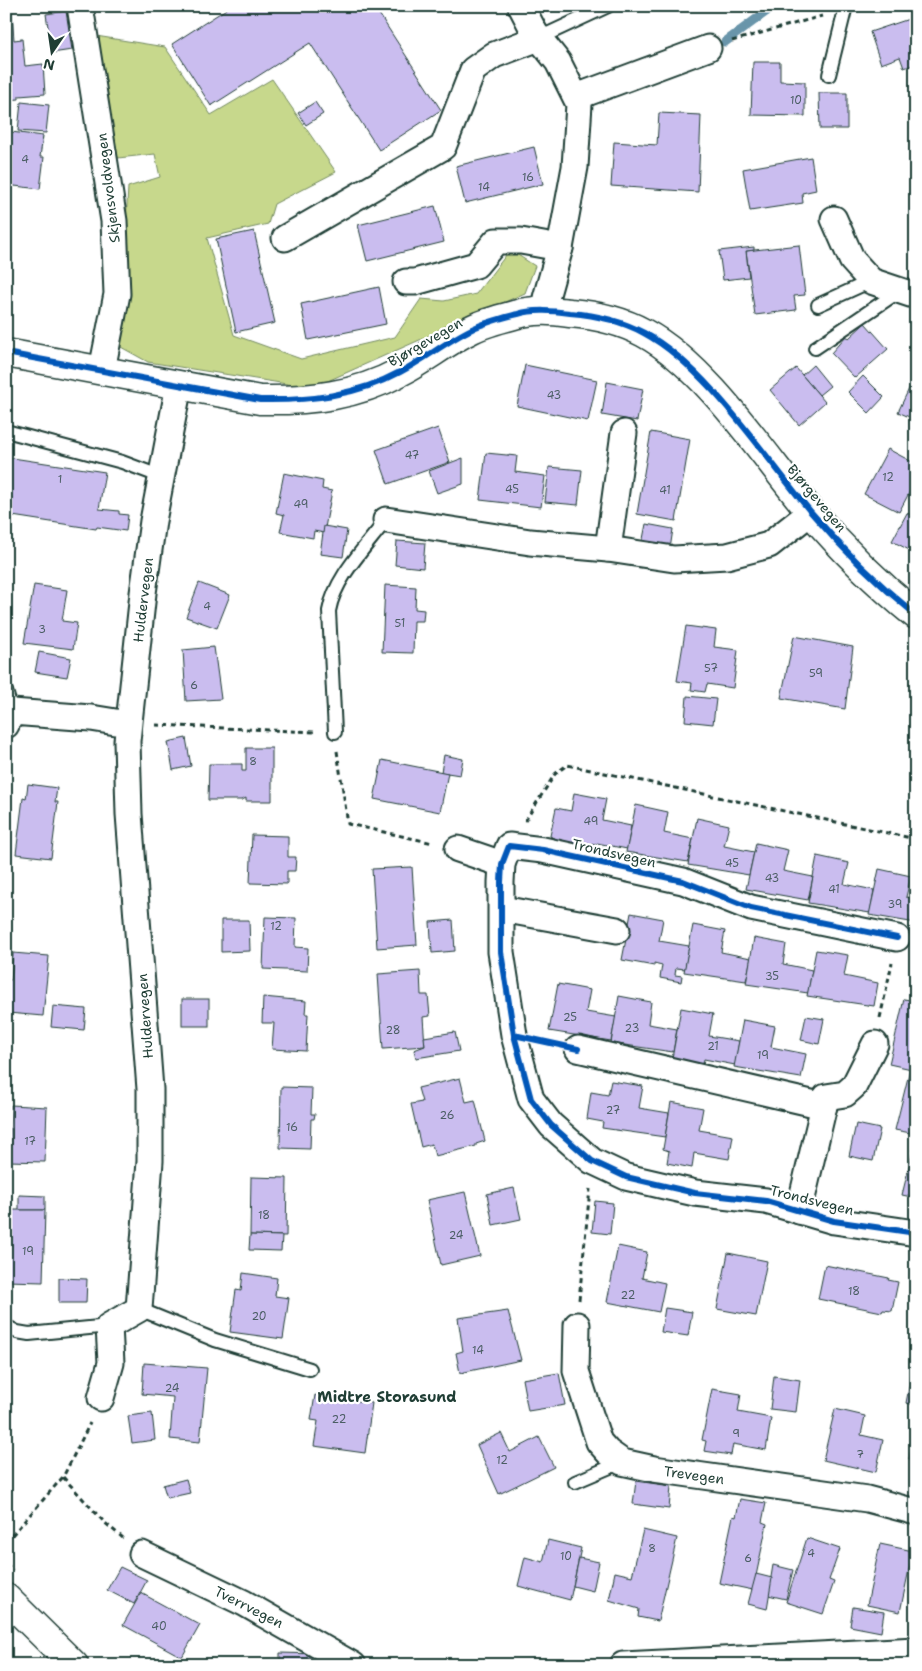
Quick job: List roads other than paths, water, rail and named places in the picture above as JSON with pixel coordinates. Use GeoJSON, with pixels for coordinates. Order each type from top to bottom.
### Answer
{"type":"FeatureCollection","features":[{"type":"Feature","properties":{"kind":"street","name":"Skjensvoldvegen"},"geometry":{"type":"LineString","coordinates":[[80,6],[114,221],[117,294],[102,370]]}},
{"type":"Feature","properties":{"kind":"street"},"geometry":{"type":"LineString","coordinates":[[521,6],[539,38],[558,62],[578,104],[576,167],[567,248],[546,298],[546,310]]}},
{"type":"Feature","properties":{"kind":"street"},"geometry":{"type":"LineString","coordinates":[[286,238],[443,147],[473,70],[494,55],[539,38]]}},
{"type":"Feature","properties":{"kind":"street"},"geometry":{"type":"LineString","coordinates":[[576,97],[708,48]]}},
{"type":"Feature","properties":{"kind":"street"},"geometry":{"type":"LineString","coordinates":[[834,219],[852,260],[871,282],[907,294]]}},
{"type":"Feature","properties":{"kind":"street"},"geometry":{"type":"LineString","coordinates":[[406,282],[415,282],[476,265],[496,241],[520,241],[567,248]]}},
{"type":"Feature","properties":{"kind":"street","name":"Bjørgevegen"},"geometry":{"type":"LineString","coordinates":[[6,353],[260,400],[301,401],[341,394],[399,372],[474,328],[522,313],[546,310],[585,314],[620,322],[643,332],[666,347],[693,371],[739,422],[811,512],[848,552],[916,615]]}},
{"type":"Feature","properties":{"kind":"street","name":"Huldervegen"},"geometry":{"type":"LineString","coordinates":[[139,1309],[150,1161],[150,1089],[129,814],[128,724],[143,593],[179,385]]}},
{"type":"Feature","properties":{"kind":"street"},"geometry":{"type":"LineString","coordinates":[[608,549],[624,433]]}},
{"type":"Feature","properties":{"kind":"street","name":"Bjørgevegen"},"geometry":{"type":"LineString","coordinates":[[386,520],[530,542],[608,549],[674,559],[727,556],[769,545],[811,512]]}},
{"type":"Feature","properties":{"kind":"street"},"geometry":{"type":"LineString","coordinates":[[8,709],[128,724]]}},
{"type":"Feature","properties":{"kind":"street","name":"Trondsvegen"},"geometry":{"type":"LineString","coordinates":[[458,849],[506,855],[543,850],[683,881],[751,908],[897,938]]}},
{"type":"Feature","properties":{"kind":"street","name":"Trondsvegen"},"geometry":{"type":"LineString","coordinates":[[506,855],[500,924],[502,952],[513,1026],[532,1099],[551,1125],[592,1161],[626,1178],[696,1193],[766,1201],[834,1221],[916,1233]]}},
{"type":"Feature","properties":{"kind":"street"},"geometry":{"type":"LineString","coordinates":[[502,909],[617,930]]}},
{"type":"Feature","properties":{"kind":"street"},"geometry":{"type":"LineString","coordinates":[[578,1049],[824,1106],[826,1097],[845,1094],[854,1086],[875,1044]]}},
{"type":"Feature","properties":{"kind":"street","name":"Trondsvegen"},"geometry":{"type":"LineString","coordinates":[[799,1211],[824,1106]]}},
{"type":"Feature","properties":{"kind":"street"},"geometry":{"type":"LineString","coordinates":[[101,1398],[111,1363],[108,1326],[139,1309]]}},
{"type":"Feature","properties":{"kind":"street","name":"Trevegen"},"geometry":{"type":"LineString","coordinates":[[576,1325],[576,1371],[599,1442],[608,1452],[622,1462],[654,1469],[867,1499],[916,1512]]}},
{"type":"Feature","properties":{"kind":"street","name":"Tverrvegen"},"geometry":{"type":"LineString","coordinates":[[142,1554],[244,1603],[353,1665]]}},
{"type":"Feature","properties":{"kind":"street"},"geometry":{"type":"LineString","coordinates":[[6,1598],[74,1665]]}},
{"type":"Feature","properties":{"kind":"street"},"geometry":{"type":"LineString","coordinates":[[623,1665],[916,1650]]}},
{"type":"Feature","properties":{"kind":"lane"},"geometry":{"type":"LineString","coordinates":[[539,38],[608,6]]}},
{"type":"Feature","properties":{"kind":"lane"},"geometry":{"type":"LineString","coordinates":[[829,76],[846,8]]}},
{"type":"Feature","properties":{"kind":"lane"},"geometry":{"type":"LineString","coordinates":[[818,305],[871,282]]}},
{"type":"Feature","properties":{"kind":"lane"},"geometry":{"type":"LineString","coordinates":[[816,348],[907,294]]}},
{"type":"Feature","properties":{"kind":"lane"},"geometry":{"type":"LineString","coordinates":[[6,431],[122,462],[162,477]]}},
{"type":"Feature","properties":{"kind":"lane"},"geometry":{"type":"LineString","coordinates":[[335,732],[329,611],[331,600],[357,558],[386,520]]}},
{"type":"Feature","properties":{"kind":"lane"},"geometry":{"type":"LineString","coordinates":[[139,1309],[215,1340],[310,1369]]}},
{"type":"Feature","properties":{"kind":"lane"},"geometry":{"type":"LineString","coordinates":[[6,1326],[17,1332],[29,1334],[108,1326]]}},
{"type":"Feature","properties":{"kind":"lane"},"geometry":{"type":"LineString","coordinates":[[575,1482],[622,1462]]}},
{"type":"Feature","properties":{"kind":"waterway"},"geometry":{"type":"LineString","coordinates":[[725,42],[774,6]]}},
{"type":"Feature","properties":{"kind":"district","name":"Midtre Storasund"},"geometry":{"type":"Point","coordinates":[387,1397]}}]}
